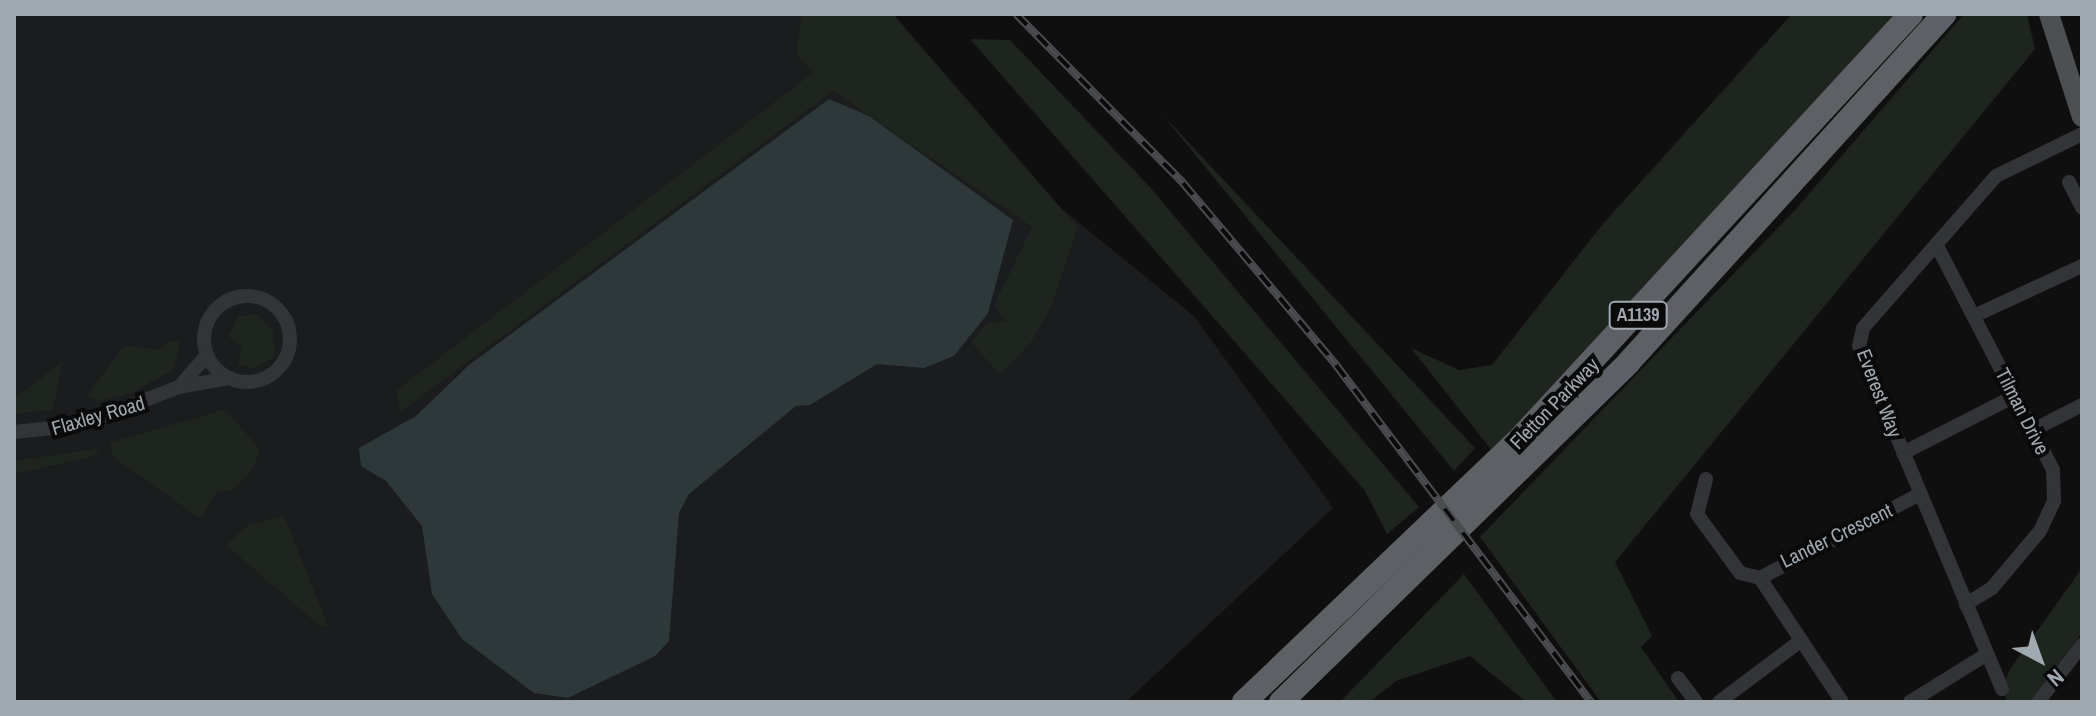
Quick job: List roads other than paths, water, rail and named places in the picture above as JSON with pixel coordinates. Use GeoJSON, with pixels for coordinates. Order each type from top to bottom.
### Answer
{"type":"FeatureCollection","features":[{"type":"Feature","properties":{"kind":"highway","name":"Fletton Parkway"},"geometry":{"type":"LineString","coordinates":[[1281,702],[1411,581],[1911,14]]}},
{"type":"Feature","properties":{"kind":"highway","name":"Fletton Parkway"},"geometry":{"type":"LineString","coordinates":[[1244,702],[1394,562],[1532,443],[1761,224],[1945,14]]}},
{"type":"Feature","properties":{"kind":"highway","name":"A1139"},"geometry":{"type":"LineString","coordinates":[[1297,702],[1374,616]]}},
{"type":"Feature","properties":{"kind":"main road"},"geometry":{"type":"LineString","coordinates":[[2049,14],[2078,90],[2082,117]]}},
{"type":"Feature","properties":{"kind":"street","name":"Everest Way"},"geometry":{"type":"LineString","coordinates":[[2002,689],[1859,346],[1863,328],[2009,165],[2082,134]]}},
{"type":"Feature","properties":{"kind":"street"},"geometry":{"type":"LineString","coordinates":[[2069,182],[2082,208]]}},
{"type":"Feature","properties":{"kind":"street","name":"Tilman Drive"},"geometry":{"type":"LineString","coordinates":[[1936,244],[1976,315],[2053,470],[2054,501],[1992,588],[1966,604]]}},
{"type":"Feature","properties":{"kind":"street"},"geometry":{"type":"LineString","coordinates":[[1976,315],[2082,266]]}},
{"type":"Feature","properties":{"kind":"street"},"geometry":{"type":"LineString","coordinates":[[179,387],[207,355],[208,321],[226,301],[257,297],[278,309],[290,339],[284,361],[258,381],[230,378],[207,355]]}},
{"type":"Feature","properties":{"kind":"street","name":"Flaxley Road"},"geometry":{"type":"LineString","coordinates":[[14,432],[81,425],[179,387],[230,378]]}},
{"type":"Feature","properties":{"kind":"street"},"geometry":{"type":"LineString","coordinates":[[1903,453],[2015,396]]}},
{"type":"Feature","properties":{"kind":"street"},"geometry":{"type":"LineString","coordinates":[[2033,430],[2082,405]]}},
{"type":"Feature","properties":{"kind":"street"},"geometry":{"type":"LineString","coordinates":[[1706,479],[1697,514],[1740,573],[1760,578]]}},
{"type":"Feature","properties":{"kind":"street","name":"Lander Crescent"},"geometry":{"type":"LineString","coordinates":[[1842,702],[1799,642],[1760,578],[1920,494]]}},
{"type":"Feature","properties":{"kind":"street"},"geometry":{"type":"LineString","coordinates":[[1719,702],[1799,642]]}},
{"type":"Feature","properties":{"kind":"street"},"geometry":{"type":"LineString","coordinates":[[2038,702],[2082,645]]}},
{"type":"Feature","properties":{"kind":"street"},"geometry":{"type":"LineString","coordinates":[[1910,702],[1987,654]]}},
{"type":"Feature","properties":{"kind":"street"},"geometry":{"type":"LineString","coordinates":[[1678,678],[1696,702]]}},
{"type":"Feature","properties":{"kind":"railway"},"geometry":{"type":"LineString","coordinates":[[1016,14],[1183,183],[1336,365],[1591,702]]}}]}
